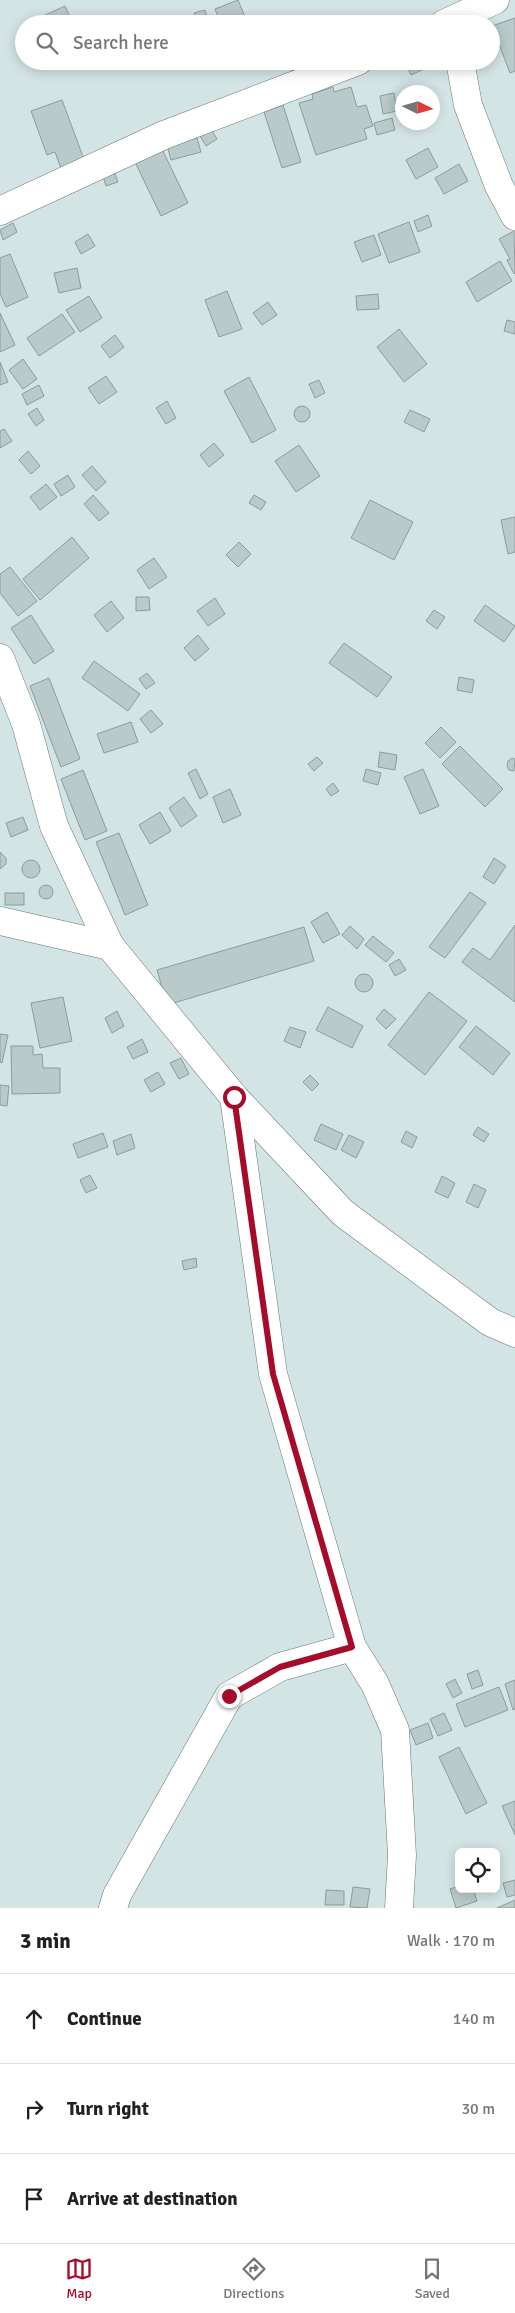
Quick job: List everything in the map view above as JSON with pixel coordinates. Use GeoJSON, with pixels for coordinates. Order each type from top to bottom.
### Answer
{"type":"FeatureCollection","features":[{"type":"Feature","properties":{"kind":"street"},"geometry":{"type":"LineString","coordinates":[[454,15],[495,0]]}},
{"type":"Feature","properties":{"kind":"street"},"geometry":{"type":"LineString","coordinates":[[0,211],[164,135],[334,70]]}},
{"type":"Feature","properties":{"kind":"street"},"geometry":{"type":"LineString","coordinates":[[462,70],[468,105],[500,186],[515,216]]}},
{"type":"Feature","properties":{"kind":"street"},"geometry":{"type":"LineString","coordinates":[[0,658],[26,724],[54,826],[110,946],[234,1097],[343,1213],[490,1322],[515,1333]]}},
{"type":"Feature","properties":{"kind":"street"},"geometry":{"type":"LineString","coordinates":[[0,921],[110,946]]}},
{"type":"Feature","properties":{"kind":"street"},"geometry":{"type":"LineString","coordinates":[[234,1097],[273,1374],[352,1647],[375,1684],[395,1730],[402,1855],[399,1908]]}},
{"type":"Feature","properties":{"kind":"street"},"geometry":{"type":"LineString","coordinates":[[113,1908],[117,1895],[229,1696],[280,1667],[352,1647]]}},
{"type":"Feature","properties":{"kind":"building"},"geometry":{"type":"Polygon","coordinates":[[[238,0],[244,15],[217,15],[215,9],[238,0]]]}},
{"type":"Feature","properties":{"kind":"building"},"geometry":{"type":"Polygon","coordinates":[[[65,6],[69,15],[45,15],[65,6]]]}},
{"type":"Feature","properties":{"kind":"building"},"geometry":{"type":"Polygon","coordinates":[[[205,10],[207,15],[195,15],[194,13],[205,10]]]}},
{"type":"Feature","properties":{"kind":"building"},"geometry":{"type":"Polygon","coordinates":[[[515,18],[515,71],[510,73],[500,47],[500,23],[515,18]]]}},
{"type":"Feature","properties":{"kind":"building"},"geometry":{"type":"Polygon","coordinates":[[[409,70],[422,70],[411,75],[409,70]]]}},
{"type":"Feature","properties":{"kind":"building"},"geometry":{"type":"Polygon","coordinates":[[[333,87],[334,92],[351,87],[357,107],[366,105],[373,126],[364,129],[367,139],[316,155],[299,103],[313,99],[312,94],[333,87]]]}},
{"type":"Feature","properties":{"kind":"building"},"geometry":{"type":"Polygon","coordinates":[[[394,93],[395,111],[383,114],[380,96],[394,93]]]}},
{"type":"Feature","properties":{"kind":"building"},"geometry":{"type":"Polygon","coordinates":[[[62,100],[85,162],[62,171],[55,152],[47,155],[31,111],[62,100]]]}},
{"type":"Feature","properties":{"kind":"building"},"geometry":{"type":"Polygon","coordinates":[[[283,105],[301,162],[282,168],[264,112],[283,105]]]}},
{"type":"Feature","properties":{"kind":"building"},"geometry":{"type":"Polygon","coordinates":[[[392,118],[395,130],[377,135],[374,123],[392,118]]]}},
{"type":"Feature","properties":{"kind":"building"},"geometry":{"type":"Polygon","coordinates":[[[211,129],[217,139],[206,146],[200,136],[211,129]]]}},
{"type":"Feature","properties":{"kind":"building"},"geometry":{"type":"Polygon","coordinates":[[[197,138],[201,152],[171,160],[167,145],[197,138]]]}},
{"type":"Feature","properties":{"kind":"building"},"geometry":{"type":"Polygon","coordinates":[[[161,147],[188,203],[161,216],[134,160],[161,147]]]}},
{"type":"Feature","properties":{"kind":"building"},"geometry":{"type":"Polygon","coordinates":[[[428,148],[438,167],[416,179],[406,160],[428,148]]]}},
{"type":"Feature","properties":{"kind":"building"},"geometry":{"type":"Polygon","coordinates":[[[459,164],[468,181],[444,194],[435,178],[459,164]]]}},
{"type":"Feature","properties":{"kind":"building"},"geometry":{"type":"Polygon","coordinates":[[[113,169],[118,182],[106,186],[102,173],[113,169]]]}},
{"type":"Feature","properties":{"kind":"building"},"geometry":{"type":"Polygon","coordinates":[[[428,215],[432,226],[418,232],[414,221],[428,215]]]}},
{"type":"Feature","properties":{"kind":"building"},"geometry":{"type":"Polygon","coordinates":[[[409,222],[420,252],[389,263],[378,234],[409,222]]]}},
{"type":"Feature","properties":{"kind":"building"},"geometry":{"type":"Polygon","coordinates":[[[13,223],[17,232],[3,240],[0,230],[13,223]]]}},
{"type":"Feature","properties":{"kind":"building"},"geometry":{"type":"Polygon","coordinates":[[[514,231],[514,274],[507,260],[510,259],[499,239],[514,231]]]}},
{"type":"Feature","properties":{"kind":"building"},"geometry":{"type":"Polygon","coordinates":[[[88,234],[95,246],[81,254],[75,242],[88,234]]]}},
{"type":"Feature","properties":{"kind":"building"},"geometry":{"type":"Polygon","coordinates":[[[374,235],[381,255],[362,262],[354,242],[374,235]]]}},
{"type":"Feature","properties":{"kind":"building"},"geometry":{"type":"Polygon","coordinates":[[[10,254],[28,297],[6,307],[0,294],[0,258],[10,254]]]}},
{"type":"Feature","properties":{"kind":"building"},"geometry":{"type":"Polygon","coordinates":[[[500,261],[512,281],[477,302],[466,282],[500,261]]]}},
{"type":"Feature","properties":{"kind":"building"},"geometry":{"type":"Polygon","coordinates":[[[77,268],[81,288],[59,293],[54,273],[77,268]]]}},
{"type":"Feature","properties":{"kind":"building"},"geometry":{"type":"Polygon","coordinates":[[[227,291],[242,329],[219,337],[205,300],[227,291]]]}},
{"type":"Feature","properties":{"kind":"building"},"geometry":{"type":"Polygon","coordinates":[[[378,294],[379,309],[357,310],[356,296],[378,294]]]}},
{"type":"Feature","properties":{"kind":"building"},"geometry":{"type":"Polygon","coordinates":[[[89,296],[102,318],[80,332],[66,310],[89,296]]]}},
{"type":"Feature","properties":{"kind":"building"},"geometry":{"type":"Polygon","coordinates":[[[268,302],[277,315],[262,325],[253,313],[268,302]]]}},
{"type":"Feature","properties":{"kind":"building"},"geometry":{"type":"Polygon","coordinates":[[[0,313],[15,345],[0,352],[0,313]]]}},
{"type":"Feature","properties":{"kind":"building"},"geometry":{"type":"Polygon","coordinates":[[[62,314],[75,332],[39,356],[27,338],[62,314]]]}},
{"type":"Feature","properties":{"kind":"building"},"geometry":{"type":"Polygon","coordinates":[[[507,320],[515,322],[515,334],[504,331],[507,320]]]}},
{"type":"Feature","properties":{"kind":"building"},"geometry":{"type":"Polygon","coordinates":[[[399,329],[427,364],[404,382],[377,347],[399,329]]]}},
{"type":"Feature","properties":{"kind":"building"},"geometry":{"type":"Polygon","coordinates":[[[115,335],[124,347],[110,358],[101,346],[115,335]]]}},
{"type":"Feature","properties":{"kind":"building"},"geometry":{"type":"Polygon","coordinates":[[[23,359],[37,379],[23,389],[9,370],[23,359]]]}},
{"type":"Feature","properties":{"kind":"building"},"geometry":{"type":"Polygon","coordinates":[[[0,362],[8,382],[0,385],[0,362]]]}},
{"type":"Feature","properties":{"kind":"building"},"geometry":{"type":"Polygon","coordinates":[[[106,376],[117,392],[99,404],[88,388],[106,376]]]}},
{"type":"Feature","properties":{"kind":"building"},"geometry":{"type":"Polygon","coordinates":[[[249,377],[276,430],[252,443],[224,391],[249,377]]]}},
{"type":"Feature","properties":{"kind":"building"},"geometry":{"type":"Polygon","coordinates":[[[319,380],[325,393],[315,398],[309,384],[319,380]]]}},
{"type":"Feature","properties":{"kind":"building"},"geometry":{"type":"Polygon","coordinates":[[[39,385],[44,396],[27,405],[22,394],[39,385]]]}},
{"type":"Feature","properties":{"kind":"building"},"geometry":{"type":"Polygon","coordinates":[[[167,401],[176,418],[166,424],[156,408],[167,401]]]}},
{"type":"Feature","properties":{"kind":"building"},"geometry":{"type":"Polygon","coordinates":[[[302,406],[308,408],[310,414],[308,420],[302,422],[296,420],[294,414],[296,408],[302,406]]]}},
{"type":"Feature","properties":{"kind":"building"},"geometry":{"type":"Polygon","coordinates":[[[37,408],[44,420],[36,426],[28,414],[37,408]]]}},
{"type":"Feature","properties":{"kind":"building"},"geometry":{"type":"Polygon","coordinates":[[[410,410],[430,419],[424,432],[404,422],[410,410]]]}},
{"type":"Feature","properties":{"kind":"building"},"geometry":{"type":"Polygon","coordinates":[[[4,429],[12,441],[0,448],[0,431],[4,429]]]}},
{"type":"Feature","properties":{"kind":"building"},"geometry":{"type":"Polygon","coordinates":[[[214,443],[224,455],[209,467],[200,455],[214,443]]]}},
{"type":"Feature","properties":{"kind":"building"},"geometry":{"type":"Polygon","coordinates":[[[299,445],[320,476],[296,492],[275,461],[299,445]]]}},
{"type":"Feature","properties":{"kind":"building"},"geometry":{"type":"Polygon","coordinates":[[[28,451],[40,466],[31,474],[19,460],[28,451]]]}},
{"type":"Feature","properties":{"kind":"building"},"geometry":{"type":"Polygon","coordinates":[[[92,466],[106,482],[96,491],[82,475],[92,466]]]}},
{"type":"Feature","properties":{"kind":"building"},"geometry":{"type":"Polygon","coordinates":[[[68,475],[75,487],[61,496],[54,484],[68,475]]]}},
{"type":"Feature","properties":{"kind":"building"},"geometry":{"type":"Polygon","coordinates":[[[46,484],[57,497],[40,510],[30,497],[46,484]]]}},
{"type":"Feature","properties":{"kind":"building"},"geometry":{"type":"Polygon","coordinates":[[[93,495],[109,513],[99,521],[84,504],[93,495]]]}},
{"type":"Feature","properties":{"kind":"building"},"geometry":{"type":"Polygon","coordinates":[[[254,495],[266,502],[261,510],[249,503],[254,495]]]}},
{"type":"Feature","properties":{"kind":"building"},"geometry":{"type":"Polygon","coordinates":[[[370,500],[413,522],[394,560],[351,538],[370,500]]]}},
{"type":"Feature","properties":{"kind":"building"},"geometry":{"type":"Polygon","coordinates":[[[515,517],[515,552],[508,554],[501,520],[515,517]]]}},
{"type":"Feature","properties":{"kind":"building"},"geometry":{"type":"Polygon","coordinates":[[[72,537],[89,558],[40,600],[23,579],[72,537]]]}},
{"type":"Feature","properties":{"kind":"building"},"geometry":{"type":"Polygon","coordinates":[[[239,542],[251,554],[238,567],[226,555],[239,542]]]}},
{"type":"Feature","properties":{"kind":"building"},"geometry":{"type":"Polygon","coordinates":[[[154,558],[167,577],[149,589],[137,570],[154,558]]]}},
{"type":"Feature","properties":{"kind":"building"},"geometry":{"type":"Polygon","coordinates":[[[10,567],[37,601],[18,616],[0,593],[0,574],[10,567]]]}},
{"type":"Feature","properties":{"kind":"building"},"geometry":{"type":"Polygon","coordinates":[[[136,597],[149,597],[150,610],[136,611],[136,597]]]}},
{"type":"Feature","properties":{"kind":"building"},"geometry":{"type":"Polygon","coordinates":[[[215,598],[225,614],[208,626],[197,611],[215,598]]]}},
{"type":"Feature","properties":{"kind":"building"},"geometry":{"type":"Polygon","coordinates":[[[111,601],[124,618],[107,632],[94,615],[111,601]]]}},
{"type":"Feature","properties":{"kind":"building"},"geometry":{"type":"Polygon","coordinates":[[[485,605],[515,626],[504,642],[474,621],[485,605]]]}},
{"type":"Feature","properties":{"kind":"building"},"geometry":{"type":"Polygon","coordinates":[[[434,610],[445,617],[437,629],[426,621],[434,610]]]}},
{"type":"Feature","properties":{"kind":"building"},"geometry":{"type":"Polygon","coordinates":[[[31,615],[54,651],[34,664],[11,628],[31,615]]]}},
{"type":"Feature","properties":{"kind":"building"},"geometry":{"type":"Polygon","coordinates":[[[198,635],[209,649],[195,661],[184,648],[198,635]]]}},
{"type":"Feature","properties":{"kind":"building"},"geometry":{"type":"Polygon","coordinates":[[[344,643],[392,677],[377,697],[329,663],[344,643]]]}},
{"type":"Feature","properties":{"kind":"building"},"geometry":{"type":"Polygon","coordinates":[[[94,661],[140,694],[128,711],[82,678],[94,661]]]}},
{"type":"Feature","properties":{"kind":"building"},"geometry":{"type":"Polygon","coordinates":[[[147,673],[155,683],[146,689],[139,679],[147,673]]]}},
{"type":"Feature","properties":{"kind":"building"},"geometry":{"type":"Polygon","coordinates":[[[459,677],[474,680],[472,693],[457,690],[459,677]]]}},
{"type":"Feature","properties":{"kind":"building"},"geometry":{"type":"Polygon","coordinates":[[[49,678],[80,759],[61,767],[30,686],[49,678]]]}},
{"type":"Feature","properties":{"kind":"building"},"geometry":{"type":"Polygon","coordinates":[[[151,710],[163,724],[151,733],[140,719],[151,710]]]}},
{"type":"Feature","properties":{"kind":"building"},"geometry":{"type":"Polygon","coordinates":[[[131,722],[138,742],[104,753],[97,734],[131,722]]]}},
{"type":"Feature","properties":{"kind":"building"},"geometry":{"type":"Polygon","coordinates":[[[441,727],[456,742],[440,758],[425,743],[441,727]]]}},
{"type":"Feature","properties":{"kind":"building"},"geometry":{"type":"Polygon","coordinates":[[[460,746],[503,789],[485,807],[442,764],[460,746]]]}},
{"type":"Feature","properties":{"kind":"building"},"geometry":{"type":"Polygon","coordinates":[[[380,752],[397,755],[395,770],[378,767],[380,752]]]}},
{"type":"Feature","properties":{"kind":"building"},"geometry":{"type":"Polygon","coordinates":[[[317,757],[323,763],[314,771],[308,764],[317,757]]]}},
{"type":"Feature","properties":{"kind":"building"},"geometry":{"type":"Polygon","coordinates":[[[512,758],[515,759],[514,771],[509,770],[507,766],[508,761],[512,758]]]}},
{"type":"Feature","properties":{"kind":"building"},"geometry":{"type":"Polygon","coordinates":[[[196,769],[208,794],[200,799],[188,773],[196,769]]]}},
{"type":"Feature","properties":{"kind":"building"},"geometry":{"type":"Polygon","coordinates":[[[366,769],[381,773],[378,785],[363,781],[366,769]]]}},
{"type":"Feature","properties":{"kind":"building"},"geometry":{"type":"Polygon","coordinates":[[[423,769],[439,806],[420,814],[404,777],[423,769]]]}},
{"type":"Feature","properties":{"kind":"building"},"geometry":{"type":"Polygon","coordinates":[[[83,770],[107,831],[85,840],[61,779],[83,770]]]}},
{"type":"Feature","properties":{"kind":"building"},"geometry":{"type":"Polygon","coordinates":[[[333,783],[339,791],[331,796],[326,789],[333,783]]]}},
{"type":"Feature","properties":{"kind":"building"},"geometry":{"type":"Polygon","coordinates":[[[230,789],[241,815],[223,823],[213,797],[230,789]]]}},
{"type":"Feature","properties":{"kind":"building"},"geometry":{"type":"Polygon","coordinates":[[[184,797],[197,816],[181,827],[169,808],[184,797]]]}},
{"type":"Feature","properties":{"kind":"building"},"geometry":{"type":"Polygon","coordinates":[[[160,812],[171,831],[150,844],[139,825],[160,812]]]}},
{"type":"Feature","properties":{"kind":"building"},"geometry":{"type":"Polygon","coordinates":[[[23,817],[28,830],[11,837],[6,823],[23,817]]]}},
{"type":"Feature","properties":{"kind":"building"},"geometry":{"type":"Polygon","coordinates":[[[119,833],[148,905],[125,915],[96,842],[119,833]]]}},
{"type":"Feature","properties":{"kind":"building"},"geometry":{"type":"Polygon","coordinates":[[[0,852],[6,858],[6,864],[0,869],[0,852]]]}},
{"type":"Feature","properties":{"kind":"building"},"geometry":{"type":"Polygon","coordinates":[[[494,858],[506,866],[494,884],[483,877],[494,858]]]}},
{"type":"Feature","properties":{"kind":"building"},"geometry":{"type":"Polygon","coordinates":[[[27,860],[35,860],[40,865],[38,876],[27,878],[22,873],[22,865],[27,860]]]}},
{"type":"Feature","properties":{"kind":"building"},"geometry":{"type":"Polygon","coordinates":[[[46,885],[51,887],[53,892],[51,897],[46,899],[41,897],[39,892],[41,887],[46,885]]]}},
{"type":"Feature","properties":{"kind":"building"},"geometry":{"type":"Polygon","coordinates":[[[470,892],[486,903],[445,958],[429,947],[470,892]]]}},
{"type":"Feature","properties":{"kind":"building"},"geometry":{"type":"Polygon","coordinates":[[[5,893],[24,893],[24,905],[5,905],[5,893]]]}},
{"type":"Feature","properties":{"kind":"building"},"geometry":{"type":"Polygon","coordinates":[[[327,912],[340,934],[323,943],[311,922],[327,912]]]}},
{"type":"Feature","properties":{"kind":"building"},"geometry":{"type":"Polygon","coordinates":[[[515,925],[515,1002],[462,962],[473,948],[490,960],[515,925]]]}},
{"type":"Feature","properties":{"kind":"building"},"geometry":{"type":"Polygon","coordinates":[[[350,926],[364,939],[357,949],[342,935],[350,926]]]}},
{"type":"Feature","properties":{"kind":"building"},"geometry":{"type":"Polygon","coordinates":[[[304,927],[314,961],[167,1005],[157,970],[304,927]]]}},
{"type":"Feature","properties":{"kind":"building"},"geometry":{"type":"Polygon","coordinates":[[[373,936],[394,953],[386,962],[365,945],[373,936]]]}},
{"type":"Feature","properties":{"kind":"building"},"geometry":{"type":"Polygon","coordinates":[[[399,959],[406,970],[395,976],[389,965],[399,959]]]}},
{"type":"Feature","properties":{"kind":"building"},"geometry":{"type":"Polygon","coordinates":[[[364,974],[370,977],[373,983],[370,989],[364,992],[358,989],[355,983],[358,977],[364,974]]]}},
{"type":"Feature","properties":{"kind":"building"},"geometry":{"type":"Polygon","coordinates":[[[429,992],[467,1021],[425,1075],[388,1045],[429,992]]]}},
{"type":"Feature","properties":{"kind":"building"},"geometry":{"type":"Polygon","coordinates":[[[63,997],[72,1041],[40,1048],[31,1003],[63,997]]]}},
{"type":"Feature","properties":{"kind":"building"},"geometry":{"type":"Polygon","coordinates":[[[328,1007],[363,1026],[352,1048],[316,1030],[328,1007]]]}},
{"type":"Feature","properties":{"kind":"building"},"geometry":{"type":"Polygon","coordinates":[[[384,1009],[396,1019],[386,1029],[376,1019],[384,1009]]]}},
{"type":"Feature","properties":{"kind":"building"},"geometry":{"type":"Polygon","coordinates":[[[117,1011],[124,1026],[112,1033],[105,1018],[117,1011]]]}},
{"type":"Feature","properties":{"kind":"building"},"geometry":{"type":"Polygon","coordinates":[[[476,1026],[510,1053],[493,1075],[459,1047],[476,1026]]]}},
{"type":"Feature","properties":{"kind":"building"},"geometry":{"type":"Polygon","coordinates":[[[290,1027],[306,1032],[300,1048],[284,1041],[290,1027]]]}},
{"type":"Feature","properties":{"kind":"building"},"geometry":{"type":"Polygon","coordinates":[[[0,1034],[8,1035],[2,1063],[0,1062],[0,1034]]]}},
{"type":"Feature","properties":{"kind":"building"},"geometry":{"type":"Polygon","coordinates":[[[142,1039],[148,1052],[133,1059],[127,1047],[142,1039]]]}},
{"type":"Feature","properties":{"kind":"building"},"geometry":{"type":"Polygon","coordinates":[[[11,1046],[33,1046],[33,1055],[42,1054],[43,1068],[60,1068],[60,1093],[12,1094],[11,1046]]]}},
{"type":"Feature","properties":{"kind":"building"},"geometry":{"type":"Polygon","coordinates":[[[181,1058],[189,1074],[179,1079],[170,1063],[181,1058]]]}},
{"type":"Feature","properties":{"kind":"building"},"geometry":{"type":"Polygon","coordinates":[[[158,1072],[165,1084],[151,1092],[144,1080],[158,1072]]]}},
{"type":"Feature","properties":{"kind":"building"},"geometry":{"type":"Polygon","coordinates":[[[310,1075],[319,1084],[312,1091],[303,1082],[310,1075]]]}},
{"type":"Feature","properties":{"kind":"building"},"geometry":{"type":"Polygon","coordinates":[[[0,1085],[9,1086],[7,1106],[0,1105],[0,1085]]]}},
{"type":"Feature","properties":{"kind":"building"},"geometry":{"type":"Polygon","coordinates":[[[321,1124],[343,1134],[336,1150],[314,1140],[321,1124]]]}},
{"type":"Feature","properties":{"kind":"building"},"geometry":{"type":"Polygon","coordinates":[[[478,1127],[489,1134],[484,1142],[473,1135],[478,1127]]]}},
{"type":"Feature","properties":{"kind":"building"},"geometry":{"type":"Polygon","coordinates":[[[406,1131],[417,1137],[412,1148],[401,1142],[406,1131]]]}},
{"type":"Feature","properties":{"kind":"building"},"geometry":{"type":"Polygon","coordinates":[[[103,1133],[108,1147],[78,1158],[73,1144],[103,1133]]]}},
{"type":"Feature","properties":{"kind":"building"},"geometry":{"type":"Polygon","coordinates":[[[131,1134],[135,1148],[117,1155],[113,1141],[131,1134]]]}},
{"type":"Feature","properties":{"kind":"building"},"geometry":{"type":"Polygon","coordinates":[[[349,1135],[364,1142],[356,1158],[341,1150],[349,1135]]]}},
{"type":"Feature","properties":{"kind":"building"},"geometry":{"type":"Polygon","coordinates":[[[90,1175],[97,1188],[86,1193],[80,1180],[90,1175]]]}},
{"type":"Feature","properties":{"kind":"building"},"geometry":{"type":"Polygon","coordinates":[[[442,1176],[455,1183],[448,1198],[435,1192],[442,1176]]]}},
{"type":"Feature","properties":{"kind":"building"},"geometry":{"type":"Polygon","coordinates":[[[474,1184],[486,1190],[478,1208],[466,1202],[474,1184]]]}},
{"type":"Feature","properties":{"kind":"building"},"geometry":{"type":"Polygon","coordinates":[[[196,1258],[197,1267],[184,1270],[182,1261],[196,1258]]]}},
{"type":"Feature","properties":{"kind":"building"},"geometry":{"type":"Polygon","coordinates":[[[478,1670],[483,1685],[472,1689],[467,1674],[478,1670]]]}},
{"type":"Feature","properties":{"kind":"building"},"geometry":{"type":"Polygon","coordinates":[[[455,1679],[462,1693],[453,1698],[446,1684],[455,1679]]]}},
{"type":"Feature","properties":{"kind":"building"},"geometry":{"type":"Polygon","coordinates":[[[515,1680],[515,1709],[513,1710],[505,1684],[515,1680]]]}},
{"type":"Feature","properties":{"kind":"building"},"geometry":{"type":"Polygon","coordinates":[[[499,1687],[508,1710],[465,1727],[456,1704],[499,1687]]]}},
{"type":"Feature","properties":{"kind":"building"},"geometry":{"type":"Polygon","coordinates":[[[444,1713],[452,1730],[438,1736],[430,1719],[444,1713]]]}},
{"type":"Feature","properties":{"kind":"building"},"geometry":{"type":"Polygon","coordinates":[[[428,1723],[433,1738],[416,1745],[410,1730],[428,1723]]]}},
{"type":"Feature","properties":{"kind":"building"},"geometry":{"type":"Polygon","coordinates":[[[459,1747],[487,1803],[466,1814],[439,1757],[459,1747]]]}},
{"type":"Feature","properties":{"kind":"building"},"geometry":{"type":"Polygon","coordinates":[[[515,1801],[515,1835],[502,1806],[515,1801]]]}},
{"type":"Feature","properties":{"kind":"building"},"geometry":{"type":"Polygon","coordinates":[[[515,1880],[515,1895],[507,1897],[503,1883],[515,1880]]]}},
{"type":"Feature","properties":{"kind":"building"},"geometry":{"type":"Polygon","coordinates":[[[353,1887],[370,1889],[367,1908],[350,1907],[353,1887]]]}},
{"type":"Feature","properties":{"kind":"building"},"geometry":{"type":"Polygon","coordinates":[[[455,1887],[455,1893],[474,1893],[477,1901],[456,1908],[450,1889],[455,1887]]]}},
{"type":"Feature","properties":{"kind":"building"},"geometry":{"type":"Polygon","coordinates":[[[326,1890],[344,1891],[344,1905],[325,1905],[326,1890]]]}},
{"type":"Feature","properties":{"kind":"building"},"geometry":{"type":"Polygon","coordinates":[[[515,1900],[515,1908],[497,1908],[515,1900]]]}},
{"type":"Feature","properties":{"kind":"route"},"geometry":{"type":"LineString","coordinates":[[229,1696],[280,1667],[352,1647],[273,1374],[234,1097]]}}]}
